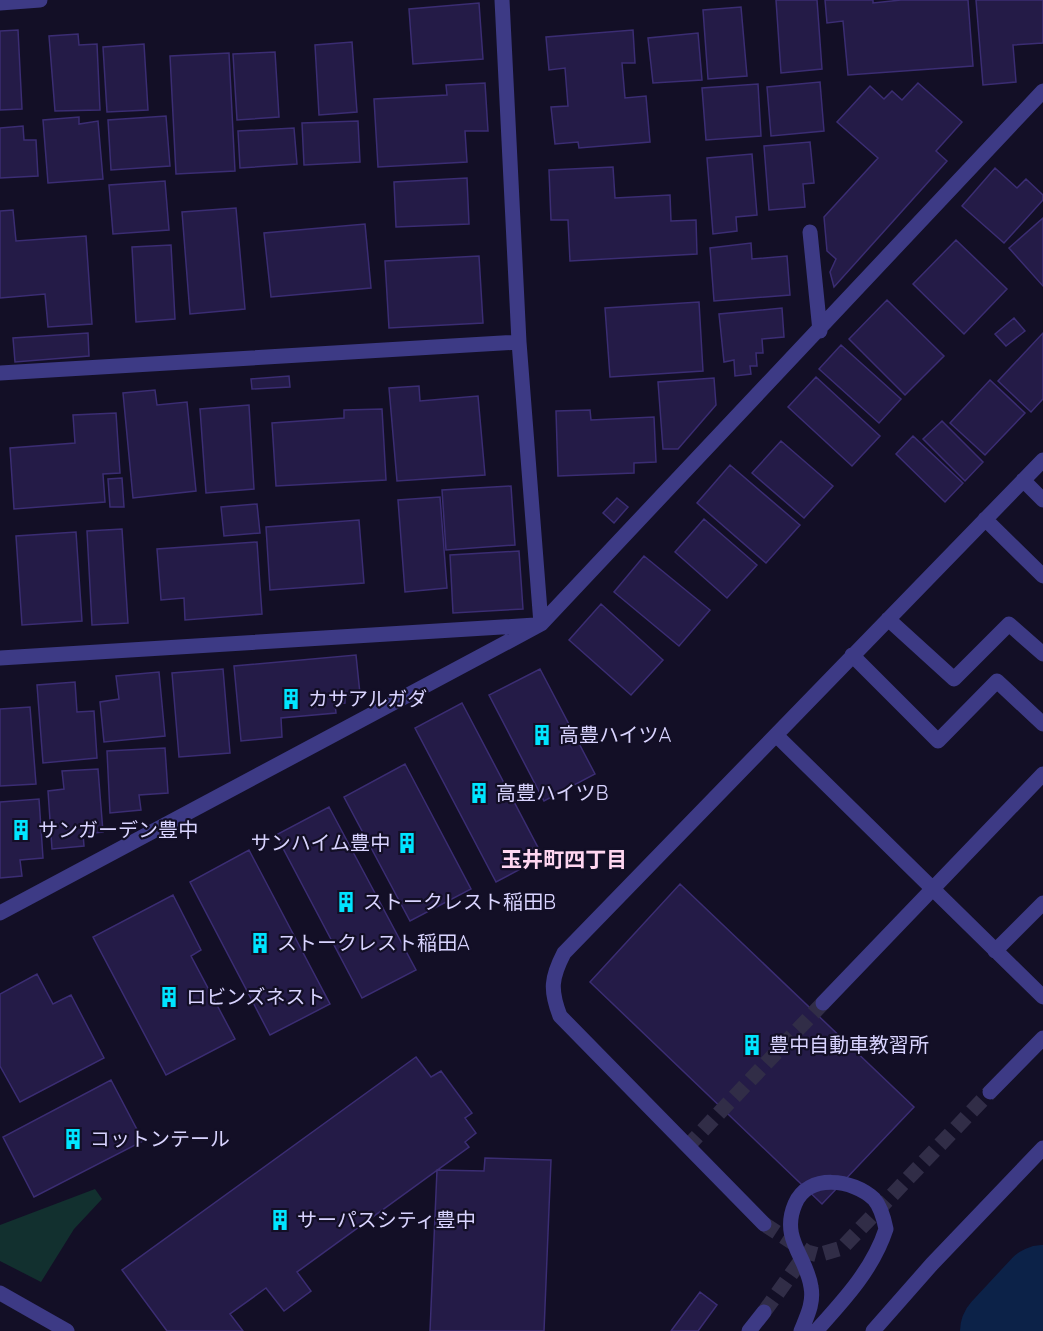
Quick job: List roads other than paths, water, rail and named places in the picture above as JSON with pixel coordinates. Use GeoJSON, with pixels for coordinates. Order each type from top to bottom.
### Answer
{"type":"FeatureCollection","features":[{"type":"Feature","properties":{"kind":"street"},"geometry":{"type":"LineString","coordinates":[[0,3],[40,0]]}},
{"type":"Feature","properties":{"kind":"street"},"geometry":{"type":"LineString","coordinates":[[502,0],[519,342],[541,624]]}},
{"type":"Feature","properties":{"kind":"street"},"geometry":{"type":"LineString","coordinates":[[0,913],[541,624],[820,331],[1043,91]]}},
{"type":"Feature","properties":{"kind":"street"},"geometry":{"type":"LineString","coordinates":[[810,232],[820,331]]}},
{"type":"Feature","properties":{"kind":"street"},"geometry":{"type":"LineString","coordinates":[[0,373],[519,342]]}},
{"type":"Feature","properties":{"kind":"street"},"geometry":{"type":"LineString","coordinates":[[765,1224],[560,1016],[552,997],[554,972],[564,953],[1043,460]]}},
{"type":"Feature","properties":{"kind":"street"},"geometry":{"type":"LineString","coordinates":[[1023,480],[1043,500]]}},
{"type":"Feature","properties":{"kind":"street"},"geometry":{"type":"LineString","coordinates":[[986,519],[1043,576]]}},
{"type":"Feature","properties":{"kind":"street"},"geometry":{"type":"LineString","coordinates":[[888,619],[954,679],[1009,624],[1043,654]]}},
{"type":"Feature","properties":{"kind":"street"},"geometry":{"type":"LineString","coordinates":[[0,658],[541,624]]}},
{"type":"Feature","properties":{"kind":"street"},"geometry":{"type":"LineString","coordinates":[[852,656],[938,741],[997,681],[1043,724]]}},
{"type":"Feature","properties":{"kind":"street"},"geometry":{"type":"LineString","coordinates":[[776,735],[1043,997]]}},
{"type":"Feature","properties":{"kind":"street"},"geometry":{"type":"LineString","coordinates":[[823,1003],[1043,774]]}},
{"type":"Feature","properties":{"kind":"street"},"geometry":{"type":"LineString","coordinates":[[996,951],[1043,903]]}},
{"type":"Feature","properties":{"kind":"street"},"geometry":{"type":"LineString","coordinates":[[990,1092],[1043,1038]]}},
{"type":"Feature","properties":{"kind":"street"},"geometry":{"type":"LineString","coordinates":[[873,1331],[932,1264],[1043,1148]]}},
{"type":"Feature","properties":{"kind":"street"},"geometry":{"type":"LineString","coordinates":[[801,1331],[811,1305],[812,1290],[809,1276],[791,1237],[790,1220],[795,1203],[802,1193],[818,1184],[833,1181],[861,1190],[875,1200],[886,1228],[871,1263],[848,1297],[816,1331]]}},
{"type":"Feature","properties":{"kind":"street"},"geometry":{"type":"LineString","coordinates":[[0,1293],[68,1331]]}},
{"type":"Feature","properties":{"kind":"street"},"geometry":{"type":"LineString","coordinates":[[749,1331],[764,1312]]}},
{"type":"Feature","properties":{"kind":"waterway"},"geometry":{"type":"LineString","coordinates":[[1003,1331],[1043,1288]]}},
{"type":"Feature","properties":{"kind":"tunnel"},"geometry":{"type":"LineString","coordinates":[[687,1147],[823,1003]]}},
{"type":"Feature","properties":{"kind":"tunnel"},"geometry":{"type":"LineString","coordinates":[[764,1224],[807,1252],[818,1255],[842,1248],[990,1092]]}},
{"type":"Feature","properties":{"kind":"tunnel"},"geometry":{"type":"LineString","coordinates":[[764,1312],[807,1252]]}},
{"type":"Feature","properties":{"kind":"place","name":"カサアルガダ"},"geometry":{"type":"Point","coordinates":[291,699]}},
{"type":"Feature","properties":{"kind":"place","name":"高豊ハイツA"},"geometry":{"type":"Point","coordinates":[542,735]}},
{"type":"Feature","properties":{"kind":"place","name":"高豊ハイツB"},"geometry":{"type":"Point","coordinates":[479,793]}},
{"type":"Feature","properties":{"kind":"place","name":"サンガーデン豊中"},"geometry":{"type":"Point","coordinates":[21,830]}},
{"type":"Feature","properties":{"kind":"place","name":"サンハイム豊中"},"geometry":{"type":"Point","coordinates":[407,843]}},
{"type":"Feature","properties":{"kind":"place","name":"ストークレスト稲田B"},"geometry":{"type":"Point","coordinates":[346,902]}},
{"type":"Feature","properties":{"kind":"place","name":"ストークレスト稲田A"},"geometry":{"type":"Point","coordinates":[260,943]}},
{"type":"Feature","properties":{"kind":"place","name":"ロビンズネスト"},"geometry":{"type":"Point","coordinates":[169,997]}},
{"type":"Feature","properties":{"kind":"place","name":"豊中自動車教習所"},"geometry":{"type":"Point","coordinates":[752,1045]}},
{"type":"Feature","properties":{"kind":"place","name":"コットンテール"},"geometry":{"type":"Point","coordinates":[73,1139]}},
{"type":"Feature","properties":{"kind":"place","name":"サーパスシティ豊中"},"geometry":{"type":"Point","coordinates":[280,1220]}},
{"type":"Feature","properties":{"kind":"district","name":"玉井町四丁目"},"geometry":{"type":"Point","coordinates":[564,860]}}]}
